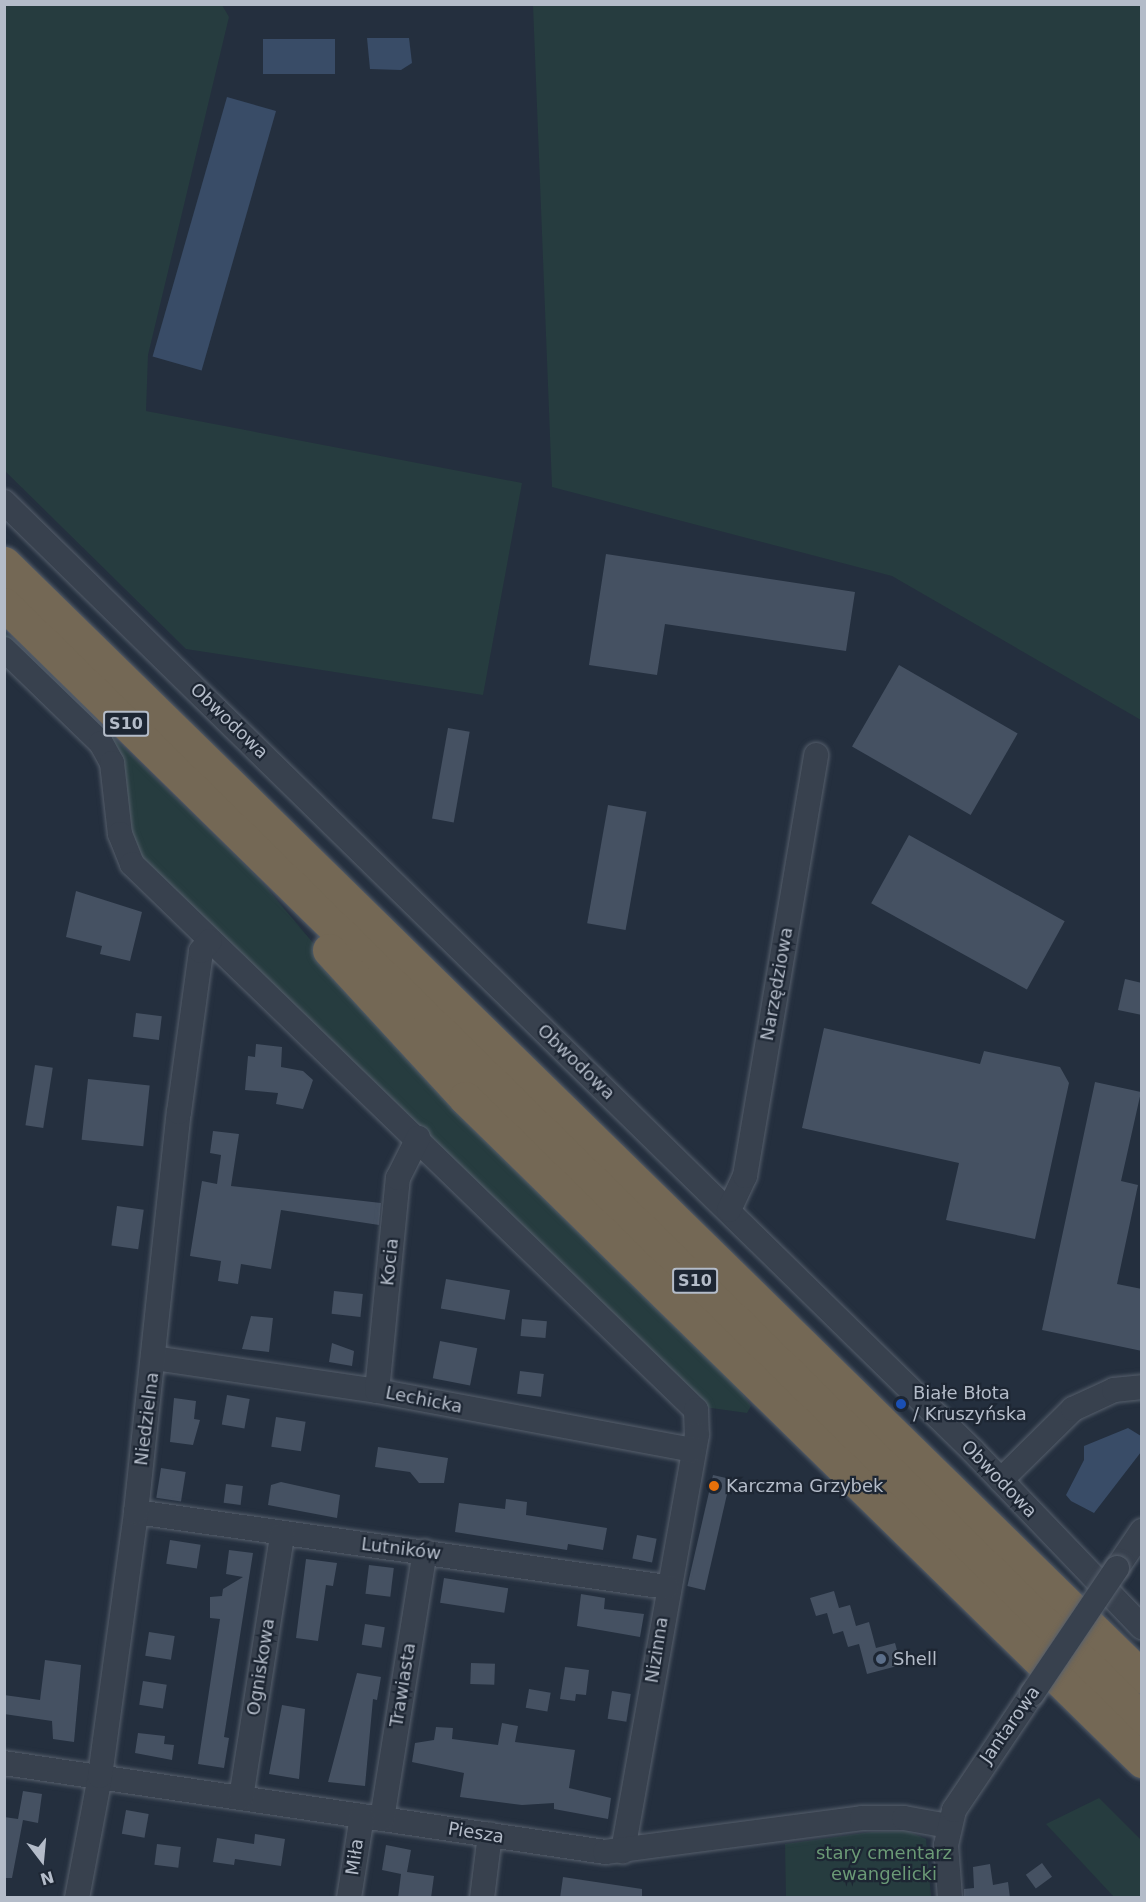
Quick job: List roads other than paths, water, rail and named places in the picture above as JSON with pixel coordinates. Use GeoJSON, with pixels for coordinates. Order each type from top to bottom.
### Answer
{"type":"FeatureCollection","features":[{"type":"Feature","properties":{"kind":"highway","name":"S10"},"geometry":{"type":"LineString","coordinates":[[4,563],[1142,1677]]}},
{"type":"Feature","properties":{"kind":"highway","name":"S10"},"geometry":{"type":"LineString","coordinates":[[4,604],[1142,1719]]}},
{"type":"Feature","properties":{"kind":"highway"},"geometry":{"type":"LineString","coordinates":[[247,844],[309,927],[441,1074],[1142,1761]]}},
{"type":"Feature","properties":{"kind":"street","name":"Obwodowa"},"geometry":{"type":"LineString","coordinates":[[4,502],[729,1210],[1000,1480],[1142,1627]]}},
{"type":"Feature","properties":{"kind":"street","name":"Nizinna"},"geometry":{"type":"LineString","coordinates":[[4,649],[101,743],[112,764],[120,834],[132,864],[680,1390],[696,1410],[692,1450],[623,1851]]}},
{"type":"Feature","properties":{"kind":"street","name":"Narzędziowa"},"geometry":{"type":"LineString","coordinates":[[729,1210],[745,1176],[816,754]]}},
{"type":"Feature","properties":{"kind":"street","name":"Niedzielna"},"geometry":{"type":"LineString","coordinates":[[77,1898],[100,1776],[136,1512],[180,1100],[201,951],[210,940]]}},
{"type":"Feature","properties":{"kind":"street","name":"Kocia"},"geometry":{"type":"LineString","coordinates":[[377,1391],[398,1178],[418,1138]]}},
{"type":"Feature","properties":{"kind":"street","name":"Lechicka"},"geometry":{"type":"LineString","coordinates":[[154,1358],[377,1391],[692,1450]]}},
{"type":"Feature","properties":{"kind":"street"},"geometry":{"type":"LineString","coordinates":[[1000,1480],[1073,1409],[1114,1390],[1142,1387]]}},
{"type":"Feature","properties":{"kind":"street","name":"Lutników"},"geometry":{"type":"LineString","coordinates":[[136,1512],[282,1535],[425,1551],[667,1587]]}},
{"type":"Feature","properties":{"kind":"street","name":"Jantarowa"},"geometry":{"type":"LineString","coordinates":[[950,1898],[948,1826],[969,1785],[1142,1531]]}},
{"type":"Feature","properties":{"kind":"street","name":"Ogniskowa"},"geometry":{"type":"LineString","coordinates":[[241,1798],[282,1535]]}},
{"type":"Feature","properties":{"kind":"street","name":"Trawiasta"},"geometry":{"type":"LineString","coordinates":[[372,1817],[425,1551]]}},
{"type":"Feature","properties":{"kind":"street","name":"Piesza"},"geometry":{"type":"LineString","coordinates":[[4,1763],[490,1835],[623,1851],[862,1818],[904,1818],[948,1826]]}},
{"type":"Feature","properties":{"kind":"street","name":"Miła"},"geometry":{"type":"LineString","coordinates":[[349,1898],[372,1817]]}},
{"type":"Feature","properties":{"kind":"street"},"geometry":{"type":"LineString","coordinates":[[482,1898],[490,1835]]}},
{"type":"Feature","properties":{"kind":"water"},"geometry":{"type":"Polygon","coordinates":[[[367,38],[409,38],[412,63],[401,70],[370,69],[367,38]]]}},
{"type":"Feature","properties":{"kind":"water"},"geometry":{"type":"Polygon","coordinates":[[[263,39],[335,39],[335,74],[263,74],[263,39]]]}},
{"type":"Feature","properties":{"kind":"water"},"geometry":{"type":"Polygon","coordinates":[[[227,97],[276,111],[202,371],[153,357],[227,97]]]}},
{"type":"Feature","properties":{"kind":"water"},"geometry":{"type":"Polygon","coordinates":[[[1128,1428],[1141,1436],[1141,1452],[1094,1513],[1071,1501],[1066,1495],[1084,1460],[1084,1446],[1128,1428]]]}},
{"type":"Feature","properties":{"kind":"place","name":"Białe Błota / Kruszyńska"},"geometry":{"type":"Point","coordinates":[901,1404]}},
{"type":"Feature","properties":{"kind":"place","name":"Karczma Grzybek"},"geometry":{"type":"Point","coordinates":[714,1486]}},
{"type":"Feature","properties":{"kind":"place","name":"Shell"},"geometry":{"type":"Point","coordinates":[881,1659]}},
{"type":"Feature","properties":{"kind":"park label","name":"stary cmentarz ewangelicki"},"geometry":{"type":"Point","coordinates":[884,1864]}}]}
